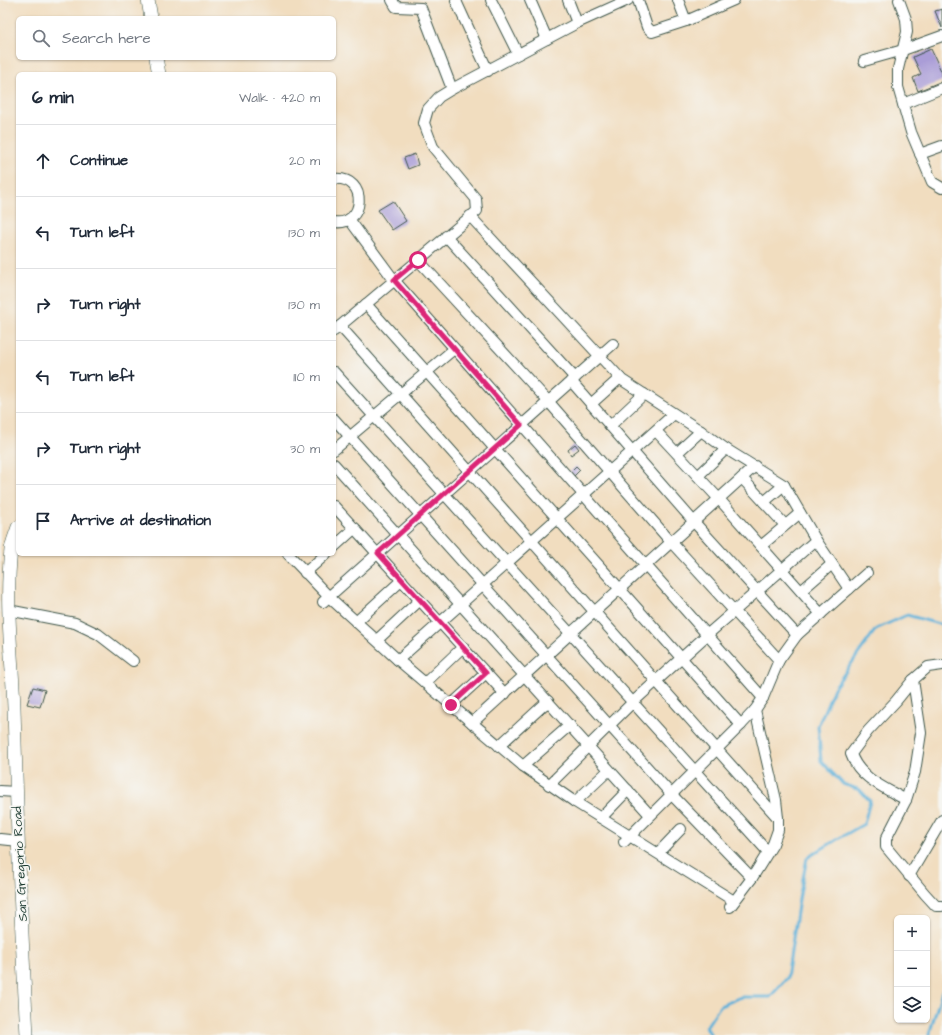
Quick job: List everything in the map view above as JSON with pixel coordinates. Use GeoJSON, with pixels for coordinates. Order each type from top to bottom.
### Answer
{"type":"FeatureCollection","features":[{"type":"Feature","properties":{"kind":"street"},"geometry":{"type":"LineString","coordinates":[[148,0],[150,16]]}},
{"type":"Feature","properties":{"kind":"street"},"geometry":{"type":"LineString","coordinates":[[392,0],[396,7],[421,8],[452,89]]}},
{"type":"Feature","properties":{"kind":"street"},"geometry":{"type":"LineString","coordinates":[[457,0],[456,2],[488,71]]}},
{"type":"Feature","properties":{"kind":"street"},"geometry":{"type":"LineString","coordinates":[[491,0],[518,54]]}},
{"type":"Feature","properties":{"kind":"street"},"geometry":{"type":"LineString","coordinates":[[530,0],[546,39]]}},
{"type":"Feature","properties":{"kind":"street"},"geometry":{"type":"LineString","coordinates":[[568,0],[577,23]]}},
{"type":"Feature","properties":{"kind":"street"},"geometry":{"type":"LineString","coordinates":[[628,0],[610,4],[488,71],[452,89],[439,97],[428,109],[424,123],[433,147],[476,199],[477,211],[337,329],[401,394],[778,818]]}},
{"type":"Feature","properties":{"kind":"street"},"geometry":{"type":"LineString","coordinates":[[638,0],[648,27],[652,32],[686,21],[715,4],[734,0]]}},
{"type":"Feature","properties":{"kind":"street"},"geometry":{"type":"LineString","coordinates":[[678,0],[686,21]]}},
{"type":"Feature","properties":{"kind":"street"},"geometry":{"type":"LineString","coordinates":[[899,0],[906,18],[907,32],[898,69],[898,87],[911,132],[932,182],[942,188]]}},
{"type":"Feature","properties":{"kind":"street"},"geometry":{"type":"LineString","coordinates":[[864,61],[903,50],[942,36]]}},
{"type":"Feature","properties":{"kind":"street"},"geometry":{"type":"LineString","coordinates":[[156,60],[159,72]]}},
{"type":"Feature","properties":{"kind":"street"},"geometry":{"type":"LineString","coordinates":[[903,104],[942,88]]}},
{"type":"Feature","properties":{"kind":"street"},"geometry":{"type":"LineString","coordinates":[[920,154],[942,146]]}},
{"type":"Feature","properties":{"kind":"street"},"geometry":{"type":"LineString","coordinates":[[336,179],[341,178],[351,182],[358,191],[360,202],[356,212],[348,219],[336,222]]}},
{"type":"Feature","properties":{"kind":"street"},"geometry":{"type":"LineString","coordinates":[[470,216],[620,378],[701,431],[726,450],[755,466],[784,485],[816,540],[849,589]]}},
{"type":"Feature","properties":{"kind":"street"},"geometry":{"type":"LineString","coordinates":[[348,219],[394,280],[763,698]]}},
{"type":"Feature","properties":{"kind":"street"},"geometry":{"type":"LineString","coordinates":[[446,236],[573,379],[591,404],[694,522],[798,635]]}},
{"type":"Feature","properties":{"kind":"street"},"geometry":{"type":"LineString","coordinates":[[418,260],[548,401],[671,542],[779,660]]}},
{"type":"Feature","properties":{"kind":"street"},"geometry":{"type":"LineString","coordinates":[[366,304],[741,725]]}},
{"type":"Feature","properties":{"kind":"street"},"geometry":{"type":"LineString","coordinates":[[326,599],[494,448],[613,344]]}},
{"type":"Feature","properties":{"kind":"street"},"geometry":{"type":"LineString","coordinates":[[336,448],[454,349]]}},
{"type":"Feature","properties":{"kind":"street"},"geometry":{"type":"LineString","coordinates":[[336,374],[694,772],[768,852]]}},
{"type":"Feature","properties":{"kind":"street"},"geometry":{"type":"LineString","coordinates":[[591,404],[620,378]]}},
{"type":"Feature","properties":{"kind":"street"},"geometry":{"type":"LineString","coordinates":[[610,426],[644,394]]}},
{"type":"Feature","properties":{"kind":"street"},"geometry":{"type":"LineString","coordinates":[[398,660],[674,414]]}},
{"type":"Feature","properties":{"kind":"street"},"geometry":{"type":"LineString","coordinates":[[336,421],[671,794],[752,878]]}},
{"type":"Feature","properties":{"kind":"street"},"geometry":{"type":"LineString","coordinates":[[656,430],[821,614]]}},
{"type":"Feature","properties":{"kind":"street"},"geometry":{"type":"LineString","coordinates":[[677,454],[701,431]]}},
{"type":"Feature","properties":{"kind":"street"},"geometry":{"type":"LineString","coordinates":[[698,476],[726,450]]}},
{"type":"Feature","properties":{"kind":"street"},"geometry":{"type":"LineString","coordinates":[[336,466],[650,815]]}},
{"type":"Feature","properties":{"kind":"street"},"geometry":{"type":"LineString","coordinates":[[472,723],[755,466]]}},
{"type":"Feature","properties":{"kind":"street"},"geometry":{"type":"LineString","coordinates":[[742,478],[785,525]]}},
{"type":"Feature","properties":{"kind":"street"},"geometry":{"type":"LineString","coordinates":[[764,502],[784,485]]}},
{"type":"Feature","properties":{"kind":"street"},"geometry":{"type":"LineString","coordinates":[[336,508],[505,694]]}},
{"type":"Feature","properties":{"kind":"street"},"geometry":{"type":"LineString","coordinates":[[761,546],[800,512]]}},
{"type":"Feature","properties":{"kind":"street"},"geometry":{"type":"LineString","coordinates":[[336,545],[354,528]]}},
{"type":"Feature","properties":{"kind":"street","name":"San Gregorio Road"},"geometry":{"type":"LineString","coordinates":[[16,533],[11,549],[8,610],[14,706],[16,792],[27,1035]]}},
{"type":"Feature","properties":{"kind":"street"},"geometry":{"type":"LineString","coordinates":[[549,785],[632,703],[681,658],[816,540]]}},
{"type":"Feature","properties":{"kind":"street"},"geometry":{"type":"LineString","coordinates":[[290,556],[326,599],[356,622],[398,660],[523,766],[549,785],[601,818],[626,838],[658,853],[732,904],[752,878],[773,844],[778,830],[776,800],[755,710]]}},
{"type":"Feature","properties":{"kind":"street"},"geometry":{"type":"LineString","coordinates":[[305,573],[324,556]]}},
{"type":"Feature","properties":{"kind":"street"},"geometry":{"type":"LineString","coordinates":[[801,591],[832,564]]}},
{"type":"Feature","properties":{"kind":"street"},"geometry":{"type":"LineString","coordinates":[[626,838],[755,710],[763,698],[779,660],[798,635],[867,573]]}},
{"type":"Feature","properties":{"kind":"street"},"geometry":{"type":"LineString","coordinates":[[356,622],[402,580]]}},
{"type":"Feature","properties":{"kind":"street"},"geometry":{"type":"LineString","coordinates":[[377,640],[420,600]]}},
{"type":"Feature","properties":{"kind":"street"},"geometry":{"type":"LineString","coordinates":[[8,610],[75,623],[98,634],[132,661]]}},
{"type":"Feature","properties":{"kind":"street"},"geometry":{"type":"LineString","coordinates":[[425,683],[463,647]]}},
{"type":"Feature","properties":{"kind":"street"},"geometry":{"type":"LineString","coordinates":[[906,800],[864,774],[854,763],[851,754],[868,731],[912,680],[928,667],[942,665]]}},
{"type":"Feature","properties":{"kind":"street"},"geometry":{"type":"LineString","coordinates":[[451,705],[486,673]]}},
{"type":"Feature","properties":{"kind":"street"},"geometry":{"type":"LineString","coordinates":[[912,680],[921,733],[915,772],[906,800],[886,839],[886,847],[909,876],[936,906],[942,906]]}},
{"type":"Feature","properties":{"kind":"street"},"geometry":{"type":"LineString","coordinates":[[498,746],[548,701]]}},
{"type":"Feature","properties":{"kind":"street"},"geometry":{"type":"LineString","coordinates":[[523,766],[570,726]]}},
{"type":"Feature","properties":{"kind":"street"},"geometry":{"type":"LineString","coordinates":[[575,802],[609,770]]}},
{"type":"Feature","properties":{"kind":"street"},"geometry":{"type":"LineString","coordinates":[[601,818],[628,790]]}},
{"type":"Feature","properties":{"kind":"street"},"geometry":{"type":"LineString","coordinates":[[0,791],[16,792]]}},
{"type":"Feature","properties":{"kind":"street"},"geometry":{"type":"LineString","coordinates":[[909,876],[942,820]]}},
{"type":"Feature","properties":{"kind":"street"},"geometry":{"type":"LineString","coordinates":[[658,853],[682,829]]}},
{"type":"Feature","properties":{"kind":"street"},"geometry":{"type":"LineString","coordinates":[[0,840],[19,841]]}},
{"type":"Feature","properties":{"kind":"building"},"geometry":{"type":"Polygon","coordinates":[[[942,9],[942,28],[935,11],[942,9]]]}},
{"type":"Feature","properties":{"kind":"building"},"geometry":{"type":"Polygon","coordinates":[[[931,49],[942,73],[942,81],[918,91],[913,78],[921,74],[913,57],[931,49]]]}},
{"type":"Feature","properties":{"kind":"building"},"geometry":{"type":"Polygon","coordinates":[[[415,154],[418,165],[408,169],[404,158],[415,154]]]}},
{"type":"Feature","properties":{"kind":"building"},"geometry":{"type":"Polygon","coordinates":[[[393,201],[406,221],[392,230],[378,210],[393,201]]]}},
{"type":"Feature","properties":{"kind":"building"},"geometry":{"type":"Polygon","coordinates":[[[575,444],[579,449],[571,455],[568,450],[575,444]]]}},
{"type":"Feature","properties":{"kind":"building"},"geometry":{"type":"Polygon","coordinates":[[[576,466],[580,470],[574,476],[570,472],[576,466]]]}},
{"type":"Feature","properties":{"kind":"building"},"geometry":{"type":"Polygon","coordinates":[[[33,687],[45,690],[40,707],[27,704],[33,687]]]}},
{"type":"Feature","properties":{"kind":"waterway"},"geometry":{"type":"LineString","coordinates":[[711,1035],[706,1027],[720,1006],[741,997],[770,997],[787,978],[807,858],[864,824],[870,801],[860,790],[843,784],[821,761],[818,726],[834,688],[876,629],[907,615],[942,625]]}},
{"type":"Feature","properties":{"kind":"waterway"},"geometry":{"type":"LineString","coordinates":[[929,1035],[942,991]]}},
{"type":"Feature","properties":{"kind":"route"},"geometry":{"type":"LineString","coordinates":[[418,260],[394,280],[521,425],[378,553],[486,673],[451,705]]}}]}
